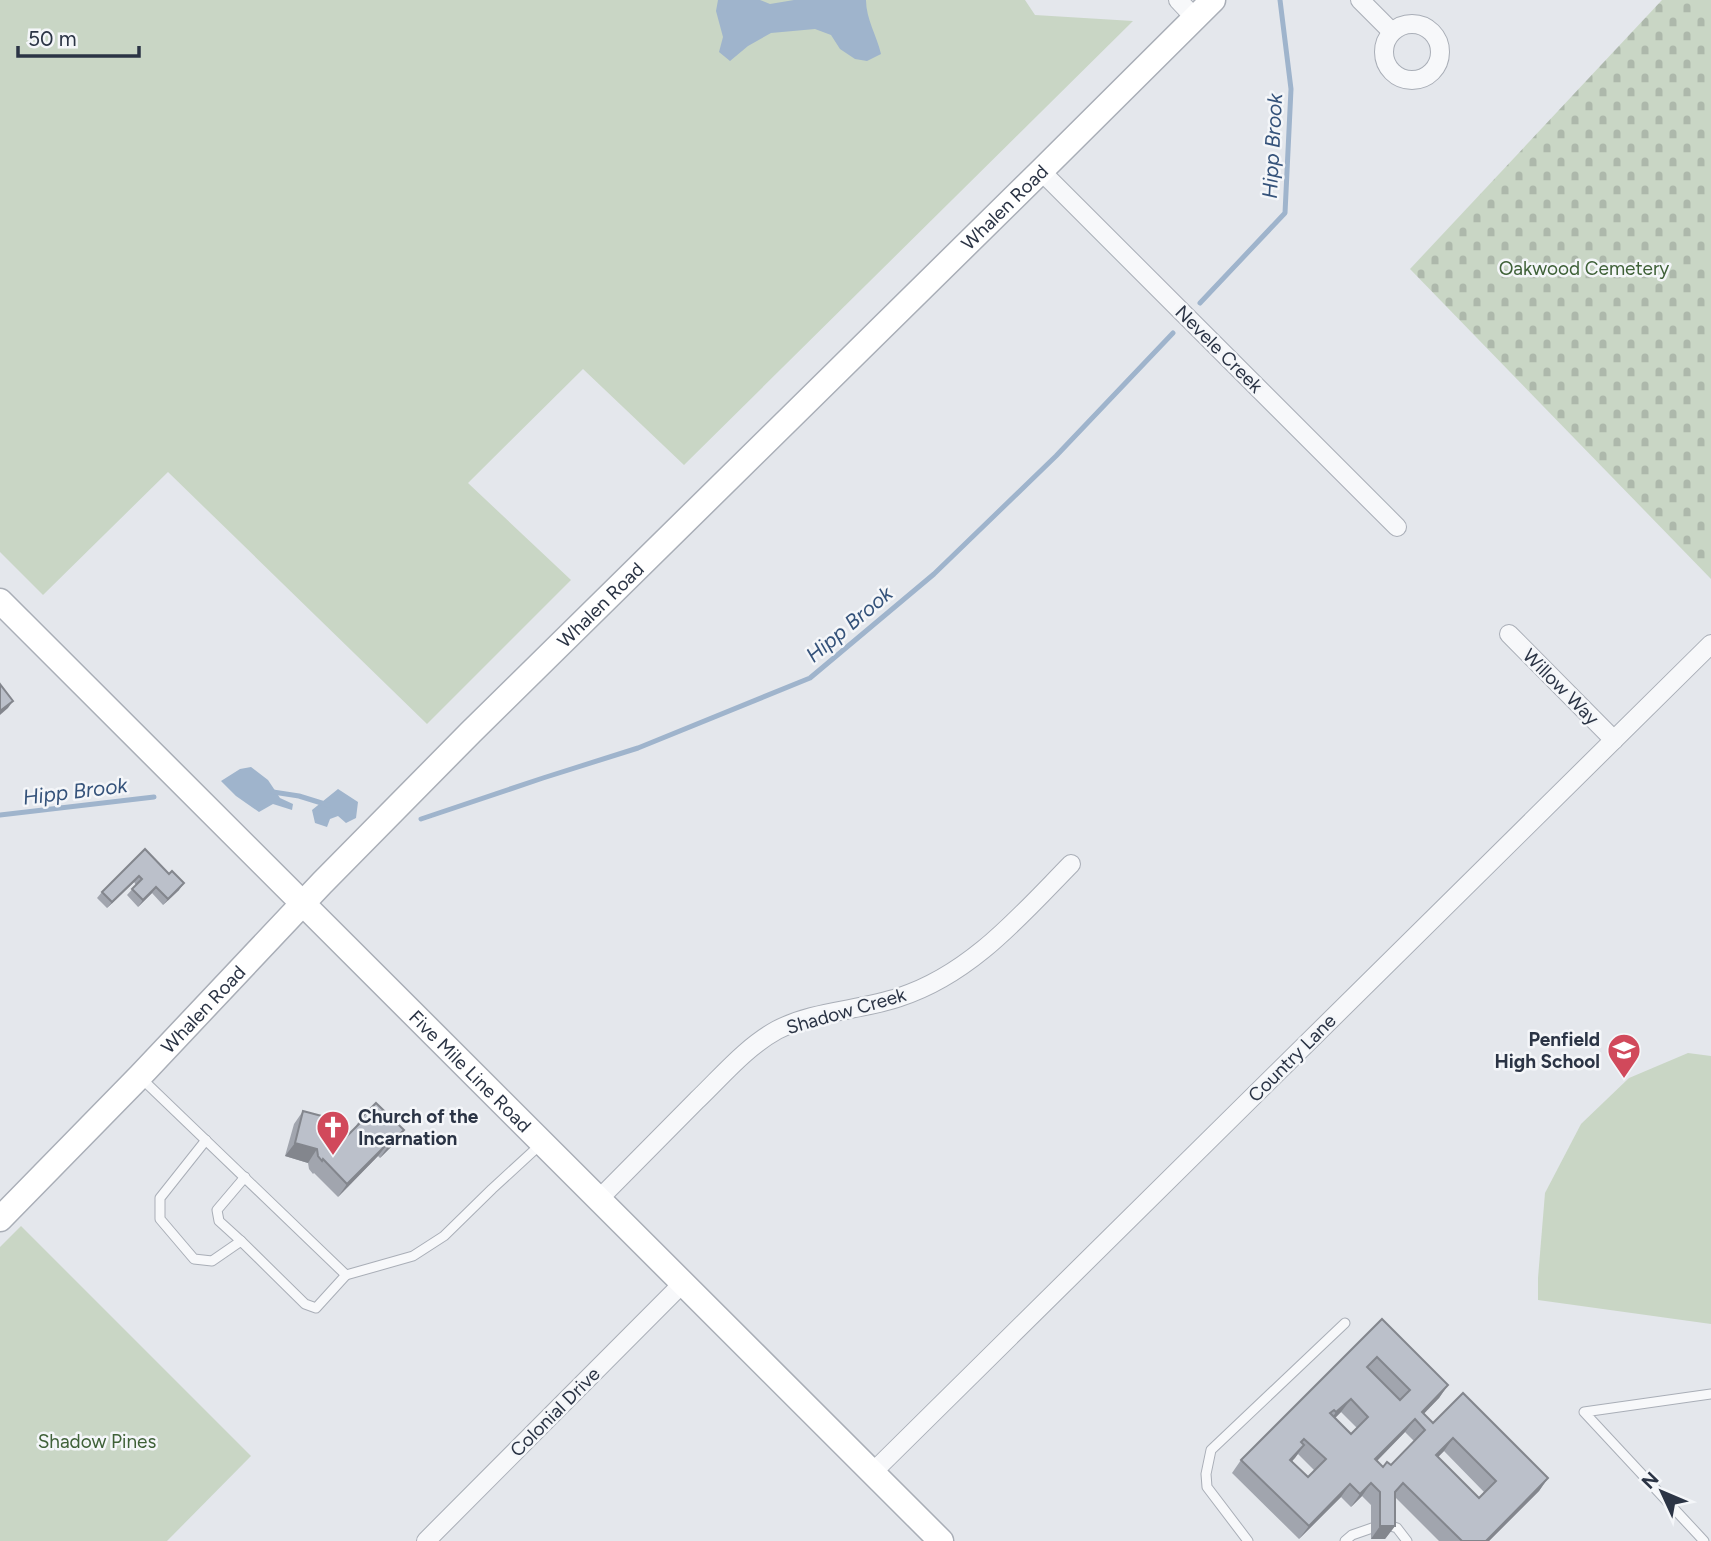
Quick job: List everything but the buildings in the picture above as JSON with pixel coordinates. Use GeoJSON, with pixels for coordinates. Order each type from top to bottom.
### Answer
{"type":"FeatureCollection","features":[{"type":"Feature","properties":{"kind":"street","name":"Whalen Road"},"geometry":{"type":"LineString","coordinates":[[0,1219],[471,732],[1041,172],[1187,9],[1213,0]]}},
{"type":"Feature","properties":{"kind":"street"},"geometry":{"type":"LineString","coordinates":[[1360,0],[1392,32]]}},
{"type":"Feature","properties":{"kind":"street","name":"Nevele Creek"},"geometry":{"type":"LineString","coordinates":[[1041,172],[1397,527]]}},
{"type":"Feature","properties":{"kind":"street","name":"Five Mile Line Road"},"geometry":{"type":"LineString","coordinates":[[0,601],[544,1142],[872,1473],[929,1537]]}},
{"type":"Feature","properties":{"kind":"street","name":"Willow Way"},"geometry":{"type":"LineString","coordinates":[[1509,634],[1614,740]]}},
{"type":"Feature","properties":{"kind":"street","name":"Country Lane"},"geometry":{"type":"LineString","coordinates":[[872,1473],[1711,644]]}},
{"type":"Feature","properties":{"kind":"street","name":"Shadow Creek"},"geometry":{"type":"LineString","coordinates":[[599,1199],[732,1065],[757,1044],[777,1030],[798,1021],[902,997],[935,982],[967,963],[999,937],[1071,864]]}},
{"type":"Feature","properties":{"kind":"street","name":"Colonial Drive"},"geometry":{"type":"LineString","coordinates":[[426,1541],[683,1283]]}},
{"type":"Feature","properties":{"kind":"lane"},"geometry":{"type":"LineString","coordinates":[[140,1076],[346,1275]]}},
{"type":"Feature","properties":{"kind":"lane"},"geometry":{"type":"LineString","coordinates":[[206,1140],[160,1198],[160,1219],[194,1259],[212,1261],[241,1241]]}},
{"type":"Feature","properties":{"kind":"lane"},"geometry":{"type":"LineString","coordinates":[[245,1177],[217,1210],[219,1221],[305,1304],[316,1308],[346,1275],[413,1256],[444,1236],[544,1142]]}},
{"type":"Feature","properties":{"kind":"lane"},"geometry":{"type":"LineString","coordinates":[[1248,1541],[1207,1487],[1206,1474],[1211,1450],[1345,1323]]}},
{"type":"Feature","properties":{"kind":"lane"},"geometry":{"type":"LineString","coordinates":[[1704,1541],[1584,1412],[1711,1394]]}},
{"type":"Feature","properties":{"kind":"lane"},"geometry":{"type":"LineString","coordinates":[[1388,1525],[1396,1528],[1407,1541]]}},
{"type":"Feature","properties":{"kind":"lane"},"geometry":{"type":"LineString","coordinates":[[1345,1541],[1352,1535],[1375,1527]]}},
{"type":"Feature","properties":{"kind":"green space"},"geometry":{"type":"Polygon","coordinates":[[[0,0],[1025,0],[1035,15],[1133,21],[684,465],[583,369],[468,483],[571,580],[427,724],[168,472],[43,595],[0,552],[0,0]]]}},
{"type":"Feature","properties":{"kind":"green space","name":"Oakwood Cemetery"},"geometry":{"type":"Polygon","coordinates":[[[1662,0],[1711,0],[1711,579],[1410,269],[1662,0]]]}},
{"type":"Feature","properties":{"kind":"green space"},"geometry":{"type":"Polygon","coordinates":[[[1688,1053],[1711,1056],[1711,1324],[1538,1300],[1545,1193],[1581,1124],[1629,1078],[1688,1053]]]}},
{"type":"Feature","properties":{"kind":"green space","name":"Shadow Pines"},"geometry":{"type":"Polygon","coordinates":[[[21,1226],[251,1456],[167,1541],[0,1541],[0,1247],[21,1226]]]}},
{"type":"Feature","properties":{"kind":"water"},"geometry":{"type":"Polygon","coordinates":[[[718,0],[760,0],[770,4],[794,0],[866,0],[881,54],[867,61],[855,59],[840,49],[831,35],[815,29],[771,33],[748,46],[730,61],[719,52],[723,37],[716,11],[718,0]]]}},
{"type":"Feature","properties":{"kind":"water"},"geometry":{"type":"Polygon","coordinates":[[[251,767],[268,780],[280,798],[293,804],[292,810],[273,804],[259,812],[236,796],[221,781],[240,769],[251,767]]]}},
{"type":"Feature","properties":{"kind":"water"},"geometry":{"type":"Polygon","coordinates":[[[338,789],[358,802],[356,818],[346,823],[338,816],[330,819],[327,827],[315,823],[312,810],[338,789]]]}},
{"type":"Feature","properties":{"kind":"waterway","name":"Hipp Brook"},"geometry":{"type":"LineString","coordinates":[[1200,303],[1285,213],[1291,89],[1280,0]]}},
{"type":"Feature","properties":{"kind":"waterway","name":"Hipp Brook"},"geometry":{"type":"LineString","coordinates":[[421,819],[638,748],[810,678],[934,574],[1056,456],[1173,333]]}},
{"type":"Feature","properties":{"kind":"waterway","name":"Hipp Brook"},"geometry":{"type":"LineString","coordinates":[[273,792],[328,805]]}},
{"type":"Feature","properties":{"kind":"waterway","name":"Hipp Brook"},"geometry":{"type":"LineString","coordinates":[[0,815],[154,797]]}},
{"type":"Feature","properties":{"kind":"place","name":"Penfield High School"},"geometry":{"type":"Point","coordinates":[1624,1080]}},
{"type":"Feature","properties":{"kind":"place","name":"Church of the Incarnation"},"geometry":{"type":"Point","coordinates":[333,1157]}}]}
